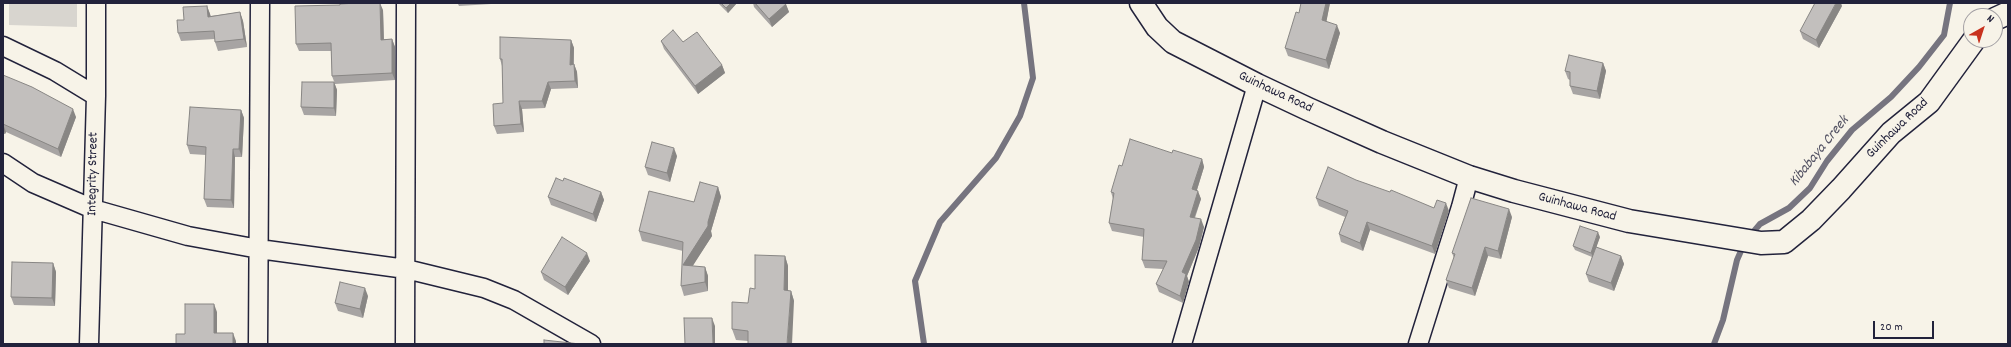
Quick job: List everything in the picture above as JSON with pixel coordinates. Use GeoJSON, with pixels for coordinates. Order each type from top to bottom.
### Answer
{"type":"FeatureCollection","features":[{"type":"Feature","properties":{"kind":"street","name":"Integrity Street"},"geometry":{"type":"LineString","coordinates":[[89,344],[96,96],[96,3]]}},
{"type":"Feature","properties":{"kind":"street"},"geometry":{"type":"LineString","coordinates":[[258,344],[260,3]]}},
{"type":"Feature","properties":{"kind":"street"},"geometry":{"type":"LineString","coordinates":[[405,344],[406,3]]}},
{"type":"Feature","properties":{"kind":"street","name":"Guinhawa Road"},"geometry":{"type":"LineString","coordinates":[[1141,3],[1157,27],[1173,42],[1257,85],[1382,142],[1469,177],[1514,191],[1629,221],[1725,239],[1761,243],[1784,242],[1811,220],[1891,133],[1928,102],[1968,48]]}},
{"type":"Feature","properties":{"kind":"street"},"geometry":{"type":"LineString","coordinates":[[3,46],[55,71],[96,96]]}},
{"type":"Feature","properties":{"kind":"street"},"geometry":{"type":"LineString","coordinates":[[1182,344],[1257,85]]}},
{"type":"Feature","properties":{"kind":"street"},"geometry":{"type":"LineString","coordinates":[[3,163],[34,183],[93,209],[188,236],[259,249],[406,269],[484,288],[514,300],[592,344]]}},
{"type":"Feature","properties":{"kind":"street"},"geometry":{"type":"LineString","coordinates":[[1418,344],[1469,177]]}},
{"type":"Feature","properties":{"kind":"shaded area"},"geometry":{"type":"Polygon","coordinates":[[[9,3],[77,3],[77,27],[9,25],[9,3]]]}},
{"type":"Feature","properties":{"kind":"building"},"geometry":{"type":"Polygon","coordinates":[[[380,3],[381,40],[392,39],[392,73],[332,76],[331,43],[296,44],[295,6],[380,3]]]}},
{"type":"Feature","properties":{"kind":"building"},"geometry":{"type":"Polygon","coordinates":[[[721,3],[731,3],[726,8],[721,3]]]}},
{"type":"Feature","properties":{"kind":"building"},"geometry":{"type":"Polygon","coordinates":[[[755,3],[785,3],[786,4],[769,19],[755,3]]]}},
{"type":"Feature","properties":{"kind":"building"},"geometry":{"type":"Polygon","coordinates":[[[1301,3],[1326,3],[1322,20],[1337,25],[1326,60],[1285,48],[1296,12],[1299,13],[1301,3]]]}},
{"type":"Feature","properties":{"kind":"building"},"geometry":{"type":"Polygon","coordinates":[[[1815,3],[1836,3],[1816,40],[1800,31],[1815,3]]]}},
{"type":"Feature","properties":{"kind":"building"},"geometry":{"type":"Polygon","coordinates":[[[207,6],[208,17],[240,12],[244,39],[215,42],[214,31],[178,33],[177,20],[184,20],[183,7],[207,6]]]}},
{"type":"Feature","properties":{"kind":"building"},"geometry":{"type":"Polygon","coordinates":[[[673,30],[683,42],[697,32],[722,65],[695,86],[661,41],[673,30]]]}},
{"type":"Feature","properties":{"kind":"building"},"geometry":{"type":"Polygon","coordinates":[[[500,37],[571,40],[570,65],[574,64],[575,81],[548,82],[542,101],[519,101],[521,124],[494,126],[493,104],[503,103],[500,37]]]}},
{"type":"Feature","properties":{"kind":"building"},"geometry":{"type":"Polygon","coordinates":[[[1569,55],[1603,63],[1597,91],[1570,86],[1570,72],[1565,71],[1569,55]]]}},
{"type":"Feature","properties":{"kind":"building"},"geometry":{"type":"Polygon","coordinates":[[[3,75],[32,87],[73,109],[58,149],[3,124],[3,75]]]}},
{"type":"Feature","properties":{"kind":"building"},"geometry":{"type":"Polygon","coordinates":[[[302,82],[334,82],[334,108],[301,107],[302,82]]]}},
{"type":"Feature","properties":{"kind":"building"},"geometry":{"type":"Polygon","coordinates":[[[190,107],[241,110],[239,149],[233,149],[231,200],[204,199],[206,147],[187,145],[190,107]]]}},
{"type":"Feature","properties":{"kind":"building"},"geometry":{"type":"Polygon","coordinates":[[[1130,139],[1172,153],[1173,150],[1202,159],[1192,189],[1198,191],[1190,217],[1201,219],[1196,240],[1182,272],[1186,274],[1180,296],[1156,284],[1167,261],[1142,260],[1144,229],[1109,223],[1114,193],[1111,192],[1119,165],[1122,166],[1130,139]]]}},
{"type":"Feature","properties":{"kind":"building"},"geometry":{"type":"Polygon","coordinates":[[[652,142],[674,148],[667,173],[645,167],[652,142]]]}},
{"type":"Feature","properties":{"kind":"building"},"geometry":{"type":"Polygon","coordinates":[[[1328,167],[1356,180],[1390,192],[1391,190],[1434,208],[1437,200],[1446,203],[1432,246],[1367,222],[1360,243],[1339,234],[1348,211],[1316,198],[1328,167]]]}},
{"type":"Feature","properties":{"kind":"building"},"geometry":{"type":"Polygon","coordinates":[[[556,178],[563,181],[564,178],[601,192],[593,214],[548,197],[556,178]]]}},
{"type":"Feature","properties":{"kind":"building"},"geometry":{"type":"Polygon","coordinates":[[[700,182],[718,187],[708,226],[683,265],[705,267],[705,282],[681,286],[683,242],[639,231],[649,191],[694,202],[700,182]]]}},
{"type":"Feature","properties":{"kind":"building"},"geometry":{"type":"Polygon","coordinates":[[[1471,198],[1509,209],[1498,251],[1485,247],[1472,288],[1446,280],[1455,254],[1452,253],[1471,198]]]}},
{"type":"Feature","properties":{"kind":"building"},"geometry":{"type":"Polygon","coordinates":[[[1580,226],[1598,232],[1591,253],[1573,246],[1580,226]]]}},
{"type":"Feature","properties":{"kind":"building"},"geometry":{"type":"Polygon","coordinates":[[[562,237],[587,253],[565,287],[541,272],[562,237]]]}},
{"type":"Feature","properties":{"kind":"building"},"geometry":{"type":"Polygon","coordinates":[[[1596,247],[1621,256],[1611,283],[1586,274],[1596,247]]]}},
{"type":"Feature","properties":{"kind":"building"},"geometry":{"type":"Polygon","coordinates":[[[755,255],[785,256],[784,290],[791,291],[787,344],[748,344],[748,331],[732,329],[732,302],[748,303],[750,288],[755,289],[755,255]]]}},
{"type":"Feature","properties":{"kind":"building"},"geometry":{"type":"Polygon","coordinates":[[[12,262],[53,263],[52,298],[11,297],[12,262]]]}},
{"type":"Feature","properties":{"kind":"building"},"geometry":{"type":"Polygon","coordinates":[[[340,282],[365,288],[360,309],[335,303],[340,282]]]}},
{"type":"Feature","properties":{"kind":"building"},"geometry":{"type":"Polygon","coordinates":[[[185,304],[214,304],[214,333],[233,333],[233,344],[176,344],[176,334],[185,334],[185,304]]]}},
{"type":"Feature","properties":{"kind":"building"},"geometry":{"type":"Polygon","coordinates":[[[684,318],[712,318],[713,344],[685,344],[684,318]]]}},
{"type":"Feature","properties":{"kind":"building"},"geometry":{"type":"Polygon","coordinates":[[[544,340],[580,344],[544,344],[544,340]]]}},
{"type":"Feature","properties":{"kind":"waterway"},"geometry":{"type":"LineString","coordinates":[[924,344],[915,281],[940,222],[996,158],[1020,116],[1033,78],[1024,3]]}},
{"type":"Feature","properties":{"kind":"waterway","name":"Kibabaya Creek"},"geometry":{"type":"LineString","coordinates":[[1749,237],[1760,224],[1789,208],[1810,188],[1827,161],[1852,130],[1891,97],[1919,67],[1944,35],[1950,3]]}},
{"type":"Feature","properties":{"kind":"waterway","name":"Kibabaya Creek"},"geometry":{"type":"LineString","coordinates":[[1714,344],[1723,320],[1737,260],[1744,244]]}}]}
